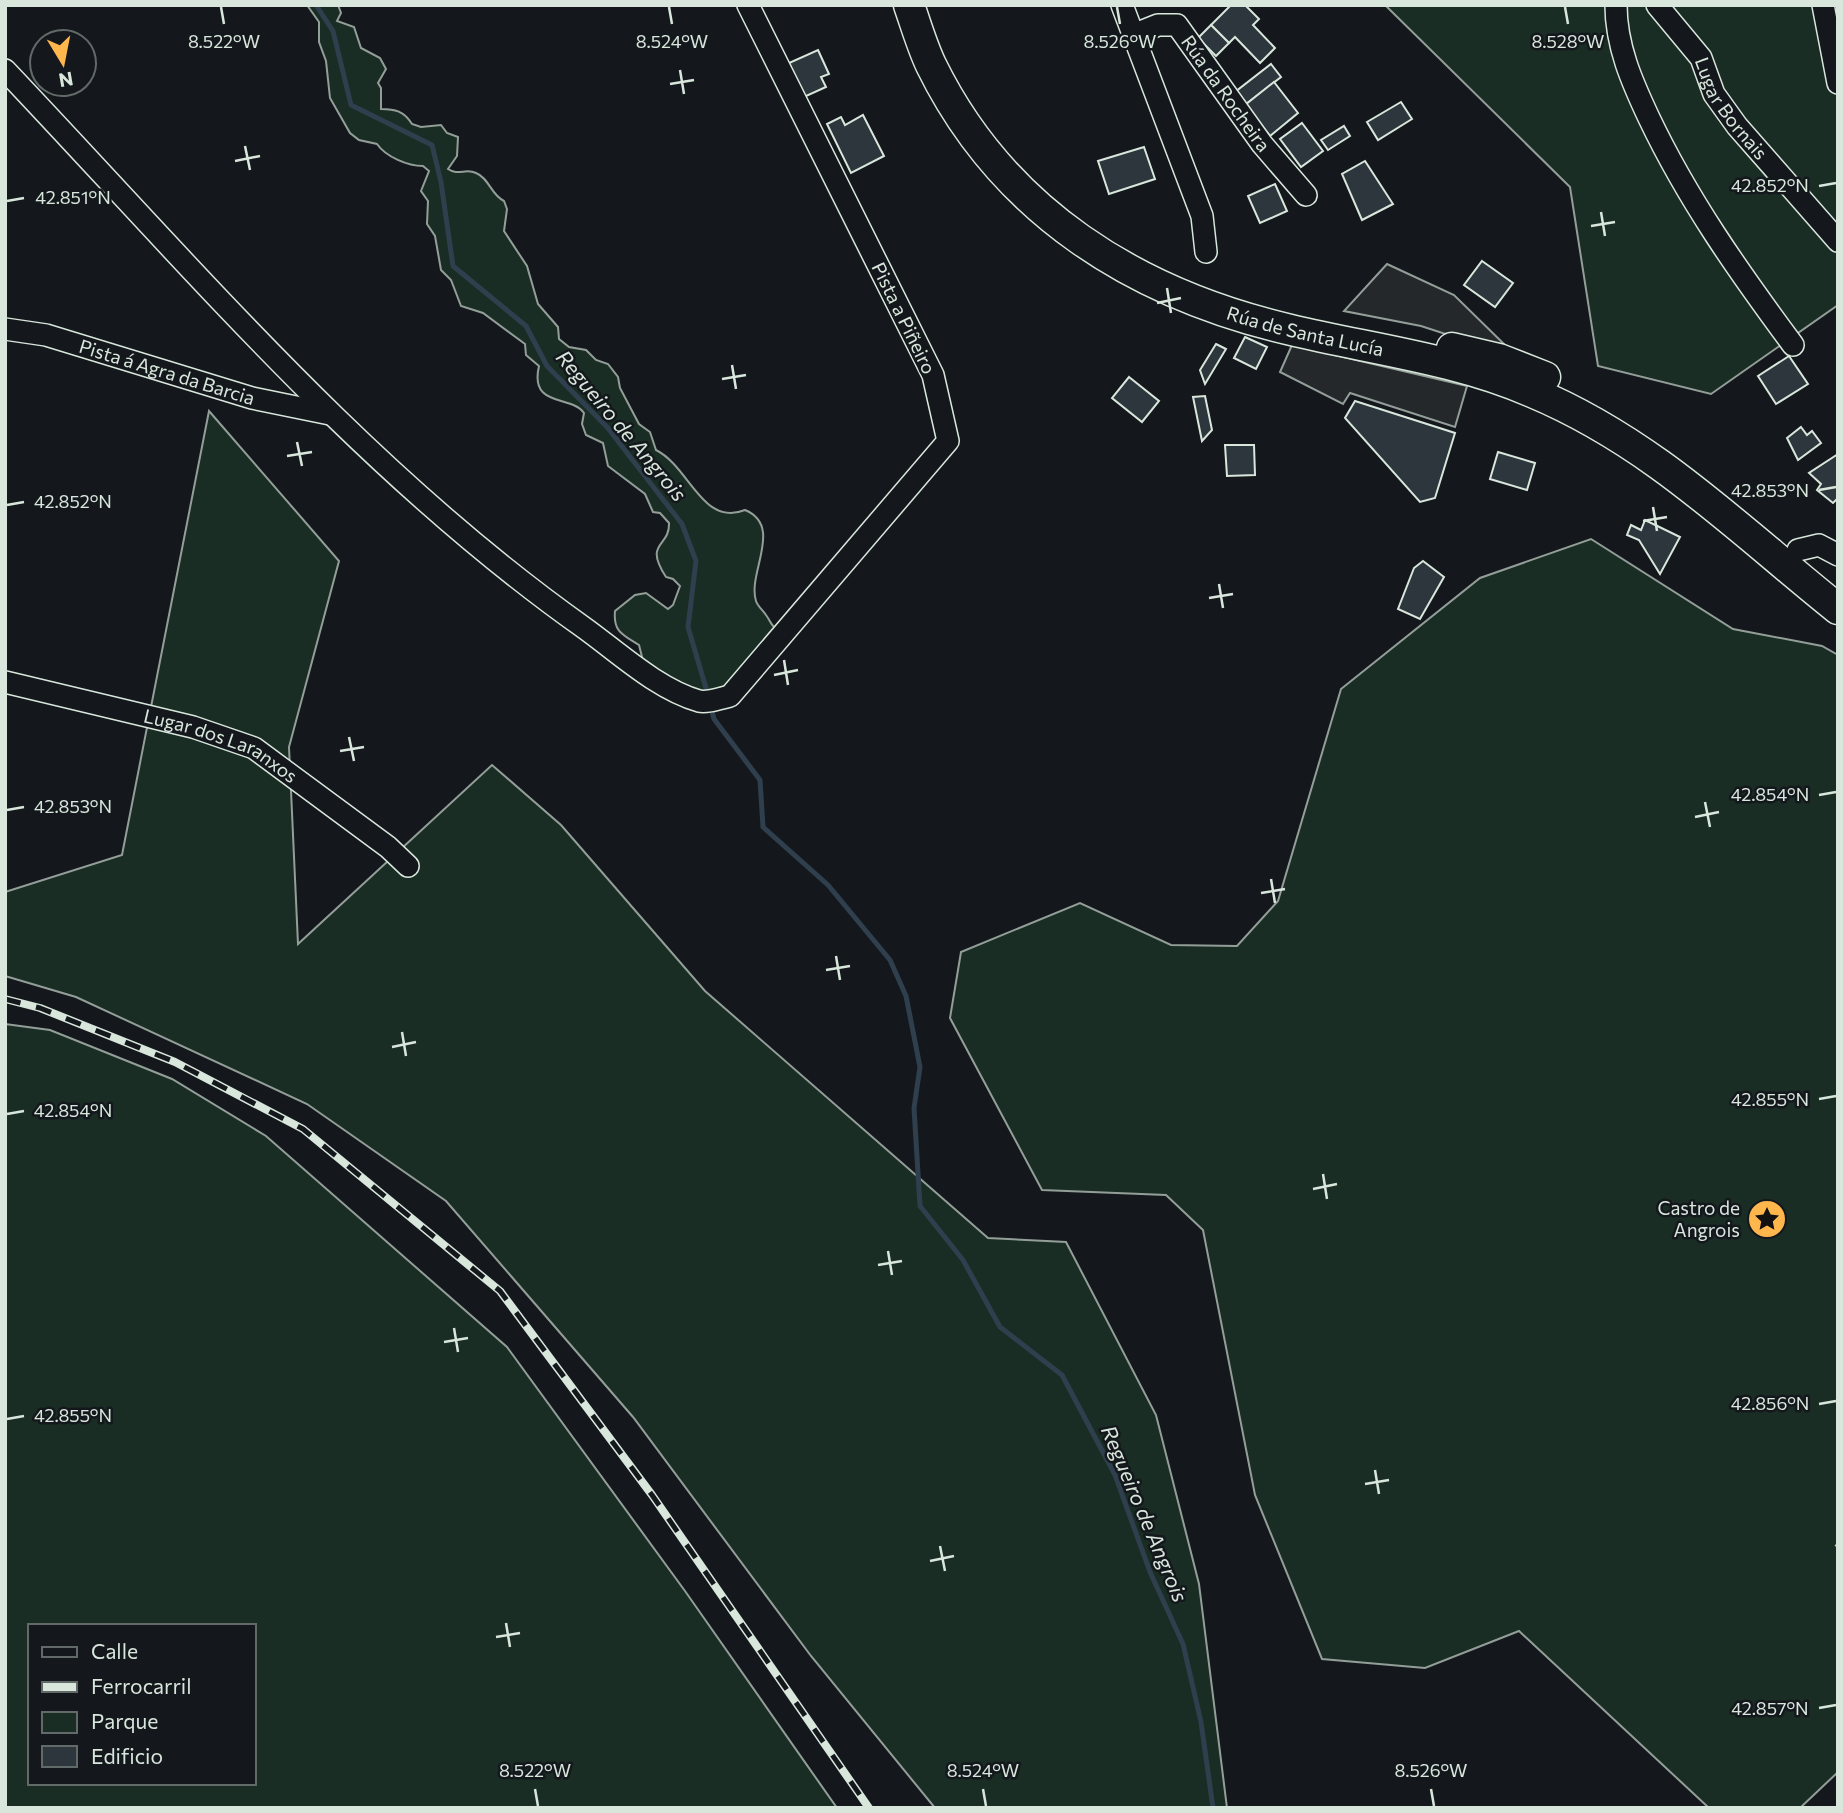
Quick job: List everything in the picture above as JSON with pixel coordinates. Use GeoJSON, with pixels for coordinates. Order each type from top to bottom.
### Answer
{"type":"FeatureCollection","features":[{"type":"Feature","properties":{"kind":"highway","name":"Rúa de Santa Lucía"},"geometry":{"type":"LineString","coordinates":[[909,5],[931,65],[996,167],[1064,231],[1162,289],[1226,314],[1458,368],[1530,391],[1600,424],[1662,464],[1790,557]]}},
{"type":"Feature","properties":{"kind":"highway","name":"Rúa de Santa Lucía"},"geometry":{"type":"LineString","coordinates":[[923,5],[930,27],[960,86],[1010,153],[1066,208],[1130,253],[1192,282],[1269,309],[1499,359],[1563,384],[1662,439],[1790,557]]}},
{"type":"Feature","properties":{"kind":"highway"},"geometry":{"type":"LineString","coordinates":[[1790,557],[1838,584]]}},
{"type":"Feature","properties":{"kind":"highway"},"geometry":{"type":"LineString","coordinates":[[1790,557],[1838,608]]}},
{"type":"Feature","properties":{"kind":"street","name":"Pista a Piñeiro"},"geometry":{"type":"LineString","coordinates":[[330,414],[413,494],[561,612],[660,682],[711,700],[730,696],[948,441],[933,375],[748,5]]}},
{"type":"Feature","properties":{"kind":"street"},"geometry":{"type":"LineString","coordinates":[[1122,5],[1202,216],[1206,252]]}},
{"type":"Feature","properties":{"kind":"street"},"geometry":{"type":"LineString","coordinates":[[1616,5],[1616,23],[1629,75],[1664,150],[1693,205],[1793,345]]}},
{"type":"Feature","properties":{"kind":"street","name":"Lugar Bornais"},"geometry":{"type":"LineString","coordinates":[[1657,5],[1701,58],[1714,93],[1737,126],[1838,241]]}},
{"type":"Feature","properties":{"kind":"street"},"geometry":{"type":"LineString","coordinates":[[1823,5],[1838,83]]}},
{"type":"Feature","properties":{"kind":"street","name":"Rúa da Rocheira"},"geometry":{"type":"LineString","coordinates":[[1133,35],[1158,25],[1177,25],[1262,144],[1306,195]]}},
{"type":"Feature","properties":{"kind":"street"},"geometry":{"type":"LineString","coordinates":[[5,70],[330,414]]}},
{"type":"Feature","properties":{"kind":"street","name":"Pista á Agra da Barcia"},"geometry":{"type":"LineString","coordinates":[[5,329],[46,335],[252,398],[330,414]]}},
{"type":"Feature","properties":{"kind":"street"},"geometry":{"type":"LineString","coordinates":[[1790,557],[1819,545],[1838,555]]}},
{"type":"Feature","properties":{"kind":"street","name":"Lugar dos Laranxos"},"geometry":{"type":"LineString","coordinates":[[5,682],[193,727],[254,748],[388,847],[408,866]]}},
{"type":"Feature","properties":{"kind":"green space"},"geometry":{"type":"Polygon","coordinates":[[[307,5],[338,5],[341,13],[337,21],[354,27],[361,48],[380,58],[386,69],[378,83],[381,88],[381,109],[399,112],[412,124],[421,127],[441,125],[447,133],[458,137],[457,156],[448,169],[480,175],[504,201],[507,209],[504,231],[527,266],[538,304],[558,327],[559,339],[569,347],[586,350],[596,360],[608,364],[618,377],[620,388],[639,424],[650,432],[656,450],[668,458],[707,503],[730,513],[745,510],[756,517],[762,527],[763,538],[756,577],[756,601],[773,626],[780,630],[734,684],[700,698],[643,661],[639,645],[617,628],[615,611],[635,595],[646,593],[668,609],[673,605],[680,586],[673,579],[666,577],[657,557],[669,523],[660,513],[653,512],[645,494],[608,466],[603,443],[586,435],[582,424],[584,413],[570,404],[546,395],[540,389],[539,366],[526,355],[525,344],[483,313],[461,306],[451,280],[441,270],[435,236],[427,224],[428,201],[421,191],[429,171],[423,166],[398,160],[377,144],[359,140],[350,133],[330,98],[326,61],[319,42],[319,22],[307,5]]]}},
{"type":"Feature","properties":{"kind":"green space"},"geometry":{"type":"Polygon","coordinates":[[[1385,5],[1838,5],[1838,305],[1711,394],[1598,366],[1570,187],[1385,5]]]}},
{"type":"Feature","properties":{"kind":"green space"},"geometry":{"type":"Polygon","coordinates":[[[209,411],[339,561],[289,747],[298,944],[492,765],[561,825],[705,991],[988,1238],[1066,1242],[1156,1415],[1199,1584],[1227,1808],[935,1808],[811,1656],[633,1417],[446,1201],[307,1104],[76,997],[5,976],[5,892],[122,855],[209,411]]]}},
{"type":"Feature","properties":{"kind":"green space"},"geometry":{"type":"Polygon","coordinates":[[[1591,539],[1733,629],[1822,646],[1838,655],[1838,1772],[1800,1808],[1709,1808],[1519,1631],[1425,1668],[1322,1659],[1255,1495],[1203,1230],[1166,1195],[1042,1190],[950,1018],[961,952],[1080,903],[1171,945],[1237,946],[1278,901],[1341,689],[1480,578],[1591,539]]]}},
{"type":"Feature","properties":{"kind":"green space"},"geometry":{"type":"Polygon","coordinates":[[[5,1024],[50,1030],[172,1079],[266,1136],[507,1347],[685,1591],[837,1808],[5,1808],[5,1024]]]}},
{"type":"Feature","properties":{"kind":"shaded area"},"geometry":{"type":"Polygon","coordinates":[[[1387,264],[1454,295],[1507,347],[1504,353],[1421,326],[1344,311],[1387,264]]]}},
{"type":"Feature","properties":{"kind":"shaded area"},"geometry":{"type":"Polygon","coordinates":[[[1292,345],[1467,386],[1455,427],[1350,393],[1343,404],[1280,372],[1292,345]]]}},
{"type":"Feature","properties":{"kind":"building"},"geometry":{"type":"Polygon","coordinates":[[[1231,5],[1245,5],[1259,19],[1253,25],[1275,48],[1260,63],[1235,37],[1229,43],[1211,25],[1231,5]]]}},
{"type":"Feature","properties":{"kind":"building"},"geometry":{"type":"Polygon","coordinates":[[[1211,25],[1229,43],[1216,56],[1198,38],[1211,25]]]}},
{"type":"Feature","properties":{"kind":"building"},"geometry":{"type":"Polygon","coordinates":[[[818,50],[829,74],[821,77],[826,87],[804,97],[789,63],[818,50]]]}},
{"type":"Feature","properties":{"kind":"building"},"geometry":{"type":"Polygon","coordinates":[[[1271,64],[1281,77],[1245,105],[1235,92],[1271,64]]]}},
{"type":"Feature","properties":{"kind":"building"},"geometry":{"type":"Polygon","coordinates":[[[1274,82],[1298,113],[1270,136],[1245,105],[1274,82]]]}},
{"type":"Feature","properties":{"kind":"building"},"geometry":{"type":"Polygon","coordinates":[[[1401,102],[1412,119],[1378,140],[1367,122],[1401,102]]]}},
{"type":"Feature","properties":{"kind":"building"},"geometry":{"type":"Polygon","coordinates":[[[863,115],[884,156],[851,173],[827,124],[841,117],[845,125],[863,115]]]}},
{"type":"Feature","properties":{"kind":"building"},"geometry":{"type":"Polygon","coordinates":[[[1302,123],[1323,151],[1301,167],[1280,139],[1302,123]]]}},
{"type":"Feature","properties":{"kind":"building"},"geometry":{"type":"Polygon","coordinates":[[[1344,126],[1350,136],[1328,150],[1321,140],[1344,126]]]}},
{"type":"Feature","properties":{"kind":"building"},"geometry":{"type":"Polygon","coordinates":[[[1144,147],[1155,179],[1109,194],[1098,161],[1144,147]]]}},
{"type":"Feature","properties":{"kind":"building"},"geometry":{"type":"Polygon","coordinates":[[[1365,161],[1393,204],[1362,220],[1342,174],[1365,161]]]}},
{"type":"Feature","properties":{"kind":"building"},"geometry":{"type":"Polygon","coordinates":[[[1275,184],[1287,211],[1260,223],[1248,196],[1275,184]]]}},
{"type":"Feature","properties":{"kind":"building"},"geometry":{"type":"Polygon","coordinates":[[[1482,261],[1513,283],[1495,307],[1464,285],[1482,261]]]}},
{"type":"Feature","properties":{"kind":"building"},"geometry":{"type":"Polygon","coordinates":[[[1245,337],[1267,347],[1256,369],[1234,358],[1245,337]]]}},
{"type":"Feature","properties":{"kind":"building"},"geometry":{"type":"Polygon","coordinates":[[[1216,344],[1226,349],[1205,384],[1200,370],[1216,344]]]}},
{"type":"Feature","properties":{"kind":"building"},"geometry":{"type":"Polygon","coordinates":[[[1789,356],[1808,384],[1776,404],[1758,376],[1789,356]]]}},
{"type":"Feature","properties":{"kind":"building"},"geometry":{"type":"Polygon","coordinates":[[[1129,377],[1159,401],[1142,422],[1112,398],[1129,377]]]}},
{"type":"Feature","properties":{"kind":"building"},"geometry":{"type":"Polygon","coordinates":[[[1205,396],[1212,430],[1202,441],[1193,397],[1205,396]]]}},
{"type":"Feature","properties":{"kind":"building"},"geometry":{"type":"Polygon","coordinates":[[[1355,401],[1455,433],[1435,498],[1420,502],[1345,418],[1355,401]]]}},
{"type":"Feature","properties":{"kind":"building"},"geometry":{"type":"Polygon","coordinates":[[[1801,427],[1807,435],[1812,431],[1821,443],[1798,460],[1787,438],[1801,427]]]}},
{"type":"Feature","properties":{"kind":"building"},"geometry":{"type":"Polygon","coordinates":[[[1225,445],[1254,445],[1255,475],[1227,476],[1225,445]]]}},
{"type":"Feature","properties":{"kind":"building"},"geometry":{"type":"Polygon","coordinates":[[[1498,452],[1535,463],[1527,490],[1490,479],[1498,452]]]}},
{"type":"Feature","properties":{"kind":"building"},"geometry":{"type":"Polygon","coordinates":[[[1838,454],[1838,498],[1833,503],[1817,490],[1821,484],[1809,473],[1838,454]]]}},
{"type":"Feature","properties":{"kind":"building"},"geometry":{"type":"Polygon","coordinates":[[[1645,520],[1680,537],[1660,574],[1639,540],[1627,535],[1631,525],[1641,530],[1645,520]]]}},
{"type":"Feature","properties":{"kind":"building"},"geometry":{"type":"Polygon","coordinates":[[[1423,561],[1444,577],[1420,619],[1398,609],[1414,568],[1423,561]]]}},
{"type":"Feature","properties":{"kind":"waterway","name":"Regueiro de Angrois"},"geometry":{"type":"LineString","coordinates":[[316,5],[333,31],[351,105],[432,145],[441,182],[453,266],[526,326],[547,366],[607,427],[682,524],[696,561],[688,627],[708,695]]}},
{"type":"Feature","properties":{"kind":"waterway","name":"Regueiro de Angrois"},"geometry":{"type":"LineString","coordinates":[[710,704],[714,719],[760,780],[763,827],[828,885],[890,960],[906,996],[920,1067],[914,1108],[920,1206],[963,1260],[1000,1327],[1062,1375],[1115,1475],[1150,1572],[1183,1644],[1201,1722],[1213,1808]]}},
{"type":"Feature","properties":{"kind":"railway"},"geometry":{"type":"LineString","coordinates":[[5,999],[40,1008],[175,1062],[303,1129],[500,1291],[652,1495],[869,1808]]}},
{"type":"Feature","properties":{"kind":"place","name":"Castro de Angrois"},"geometry":{"type":"Point","coordinates":[1767,1219]}}]}
